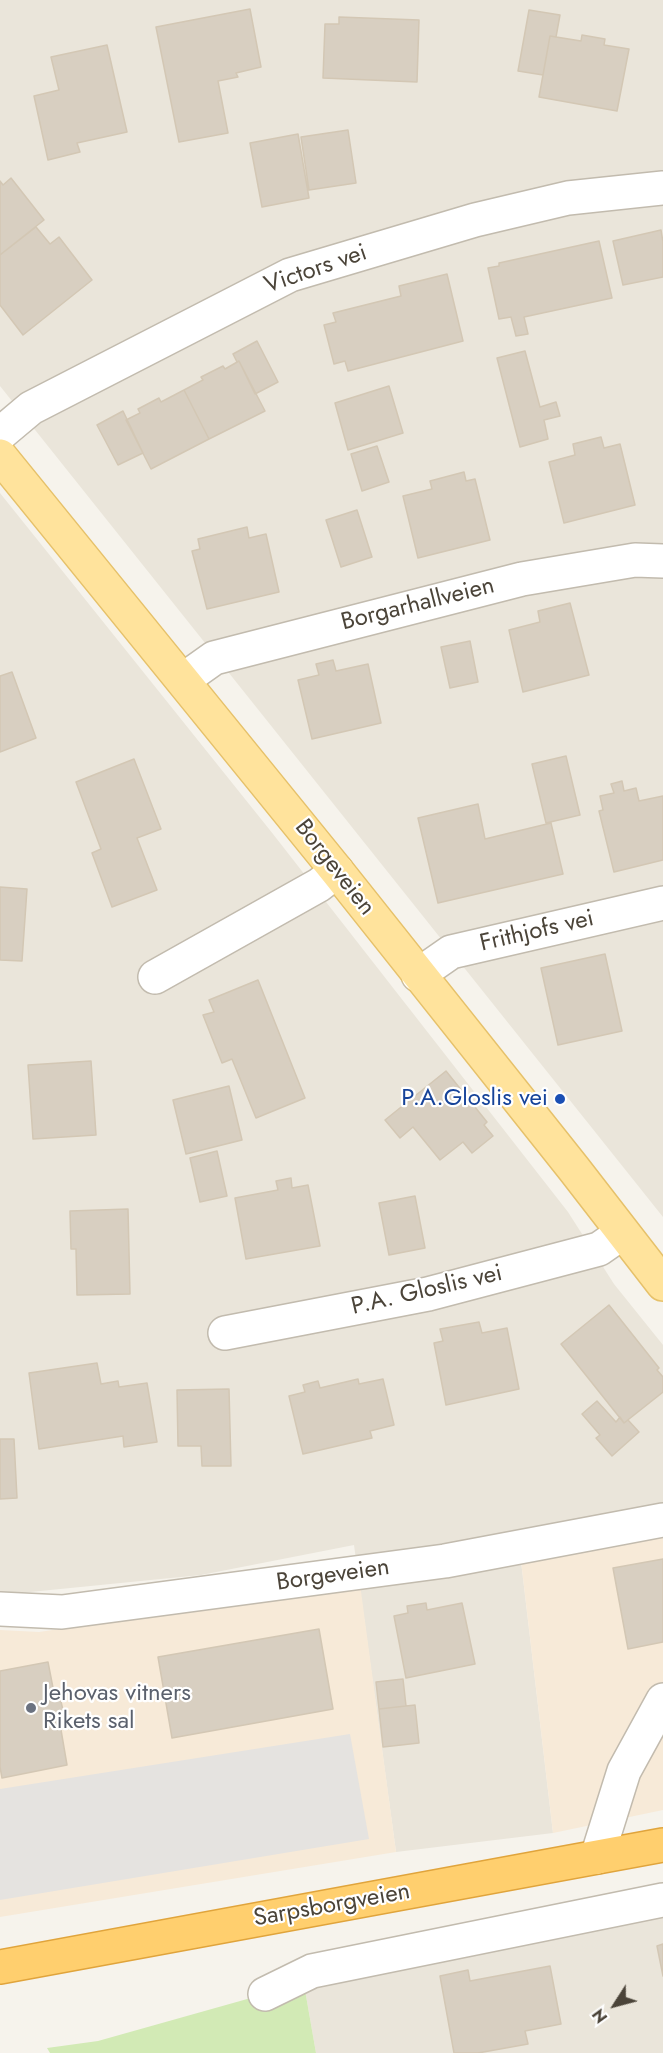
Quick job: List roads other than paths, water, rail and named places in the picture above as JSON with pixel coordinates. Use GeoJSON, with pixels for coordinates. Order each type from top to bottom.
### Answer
{"type":"FeatureCollection","features":[{"type":"Feature","properties":{"kind":"highway","name":"Sarpsborgveien"},"geometry":{"type":"LineString","coordinates":[[0,1966],[663,1845]]}},
{"type":"Feature","properties":{"kind":"main road","name":"Borgeveien"},"geometry":{"type":"LineString","coordinates":[[0,456],[337,871],[622,1233],[661,1278]]}},
{"type":"Feature","properties":{"kind":"street","name":"Victors vei"},"geometry":{"type":"LineString","coordinates":[[0,434],[30,408],[290,274],[475,220],[568,198],[663,188]]}},
{"type":"Feature","properties":{"kind":"street","name":"Borgarhallveien"},"geometry":{"type":"LineString","coordinates":[[183,680],[214,658],[522,579],[626,561],[663,561]]}},
{"type":"Feature","properties":{"kind":"street"},"geometry":{"type":"LineString","coordinates":[[154,977],[319,885],[337,871]]}},
{"type":"Feature","properties":{"kind":"street","name":"Frithjofs vei"},"geometry":{"type":"LineString","coordinates":[[418,975],[451,952],[663,903]]}},
{"type":"Feature","properties":{"kind":"street","name":"P.A. Gloslis vei"},"geometry":{"type":"LineString","coordinates":[[225,1333],[428,1294],[599,1249],[622,1233]]}},
{"type":"Feature","properties":{"kind":"street","name":"Borgeveien"},"geometry":{"type":"LineString","coordinates":[[0,1609],[62,1612],[445,1560],[663,1520]]}},
{"type":"Feature","properties":{"kind":"street"},"geometry":{"type":"LineString","coordinates":[[597,1857],[624,1771],[663,1700]]}},
{"type":"Feature","properties":{"kind":"street"},"geometry":{"type":"LineString","coordinates":[[265,1994],[312,1971],[663,1900]]}},
{"type":"Feature","properties":{"kind":"place","name":"P.A.Gloslis vei"},"geometry":{"type":"Point","coordinates":[560,1099]}},
{"type":"Feature","properties":{"kind":"place","name":"Jehovas vitners Rikets sal"},"geometry":{"type":"Point","coordinates":[31,1708]}}]}
